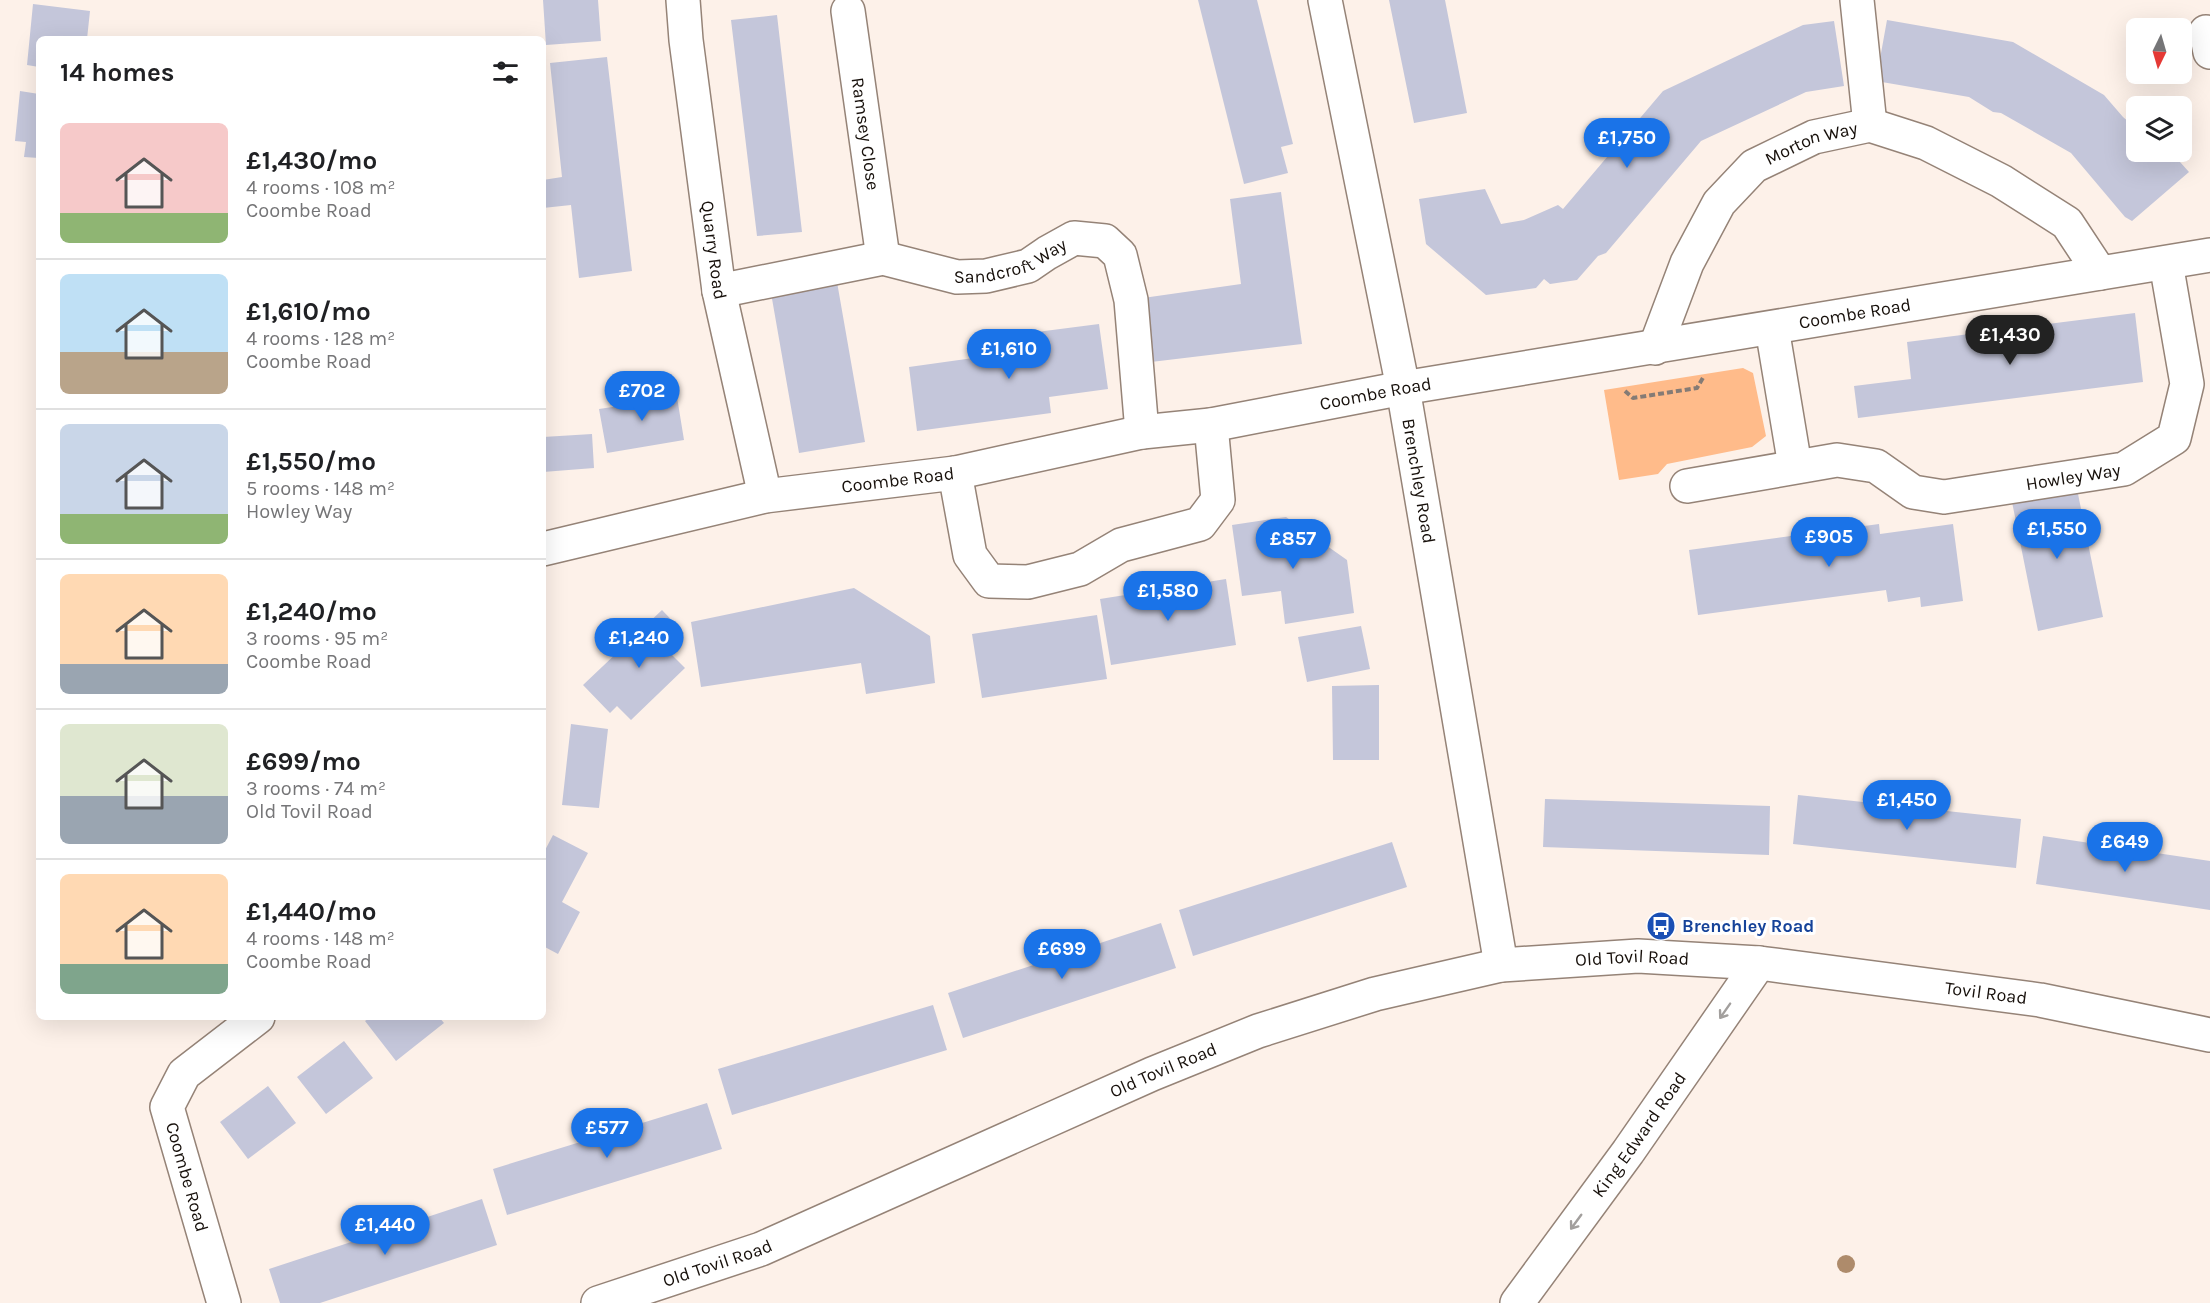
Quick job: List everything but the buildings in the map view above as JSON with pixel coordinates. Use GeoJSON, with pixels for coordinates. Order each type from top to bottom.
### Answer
{"type":"FeatureCollection","features":[{"type":"Feature","properties":{"kind":"street","name":"Quarry Road"},"geometry":{"type":"LineString","coordinates":[[683,0],[686,40],[719,291],[765,496]]}},
{"type":"Feature","properties":{"kind":"street","name":"Brenchley Road"},"geometry":{"type":"LineString","coordinates":[[1325,0],[1403,388],[1501,965]]}},
{"type":"Feature","properties":{"kind":"street"},"geometry":{"type":"LineString","coordinates":[[1857,0],[1870,125]]}},
{"type":"Feature","properties":{"kind":"street","name":"Ramsey Close"},"geometry":{"type":"LineString","coordinates":[[848,11],[883,258]]}},
{"type":"Feature","properties":{"kind":"street","name":"Morton Way"},"geometry":{"type":"LineString","coordinates":[[1655,348],[1687,263],[1719,203],[1754,166],[1814,137],[1870,125],[1926,142],[2001,181],[2067,223],[2100,273]]}},
{"type":"Feature","properties":{"kind":"street","name":"Sandcroft Way"},"geometry":{"type":"LineString","coordinates":[[719,291],[883,258],[957,277],[986,276],[1028,266],[1074,238],[1105,241],[1120,255],[1131,300],[1142,432]]}},
{"type":"Feature","properties":{"kind":"street","name":"Coombe Road"},"geometry":{"type":"LineString","coordinates":[[546,548],[765,496],[955,473],[1142,432],[1211,425],[1403,388],[2210,255]]}},
{"type":"Feature","properties":{"kind":"street","name":"Howley Way"},"geometry":{"type":"LineString","coordinates":[[1687,486],[1838,460],[1876,466],[1913,492],[1944,497],[2124,469],[2174,438],[2187,384],[2166,263]]}},
{"type":"Feature","properties":{"kind":"street"},"geometry":{"type":"LineString","coordinates":[[1772,328],[1795,466]]}},
{"type":"Feature","properties":{"kind":"street"},"geometry":{"type":"LineString","coordinates":[[955,473],[970,555],[989,581],[1028,582],[1080,569],[1121,545],[1200,524],[1218,500],[1211,425]]}},
{"type":"Feature","properties":{"kind":"street","name":"Old Tovil Road"},"geometry":{"type":"LineString","coordinates":[[598,1303],[761,1249],[1141,1079],[1258,1031],[1375,994],[1501,965],[1638,956],[1759,963]]}},
{"type":"Feature","properties":{"kind":"street","name":"Tovil Road"},"geometry":{"type":"LineString","coordinates":[[1759,963],[2040,1000],[2210,1035]]}},
{"type":"Feature","properties":{"kind":"street","name":"King Edward Road"},"geometry":{"type":"LineString","coordinates":[[1517,1303],[1628,1152],[1759,963]]}},
{"type":"Feature","properties":{"kind":"street","name":"Coombe Road"},"geometry":{"type":"LineString","coordinates":[[224,1303],[166,1107],[184,1074],[254,1020]]}},
{"type":"Feature","properties":{"kind":"shaded area"},"geometry":{"type":"Polygon","coordinates":[[[1743,368],[1753,373],[1766,436],[1752,447],[1667,464],[1658,474],[1619,480],[1604,390],[1743,368]]]}},
{"type":"Feature","properties":{"kind":"place","name":"Brenchley Road"},"geometry":{"type":"Point","coordinates":[1661,926]}}]}
